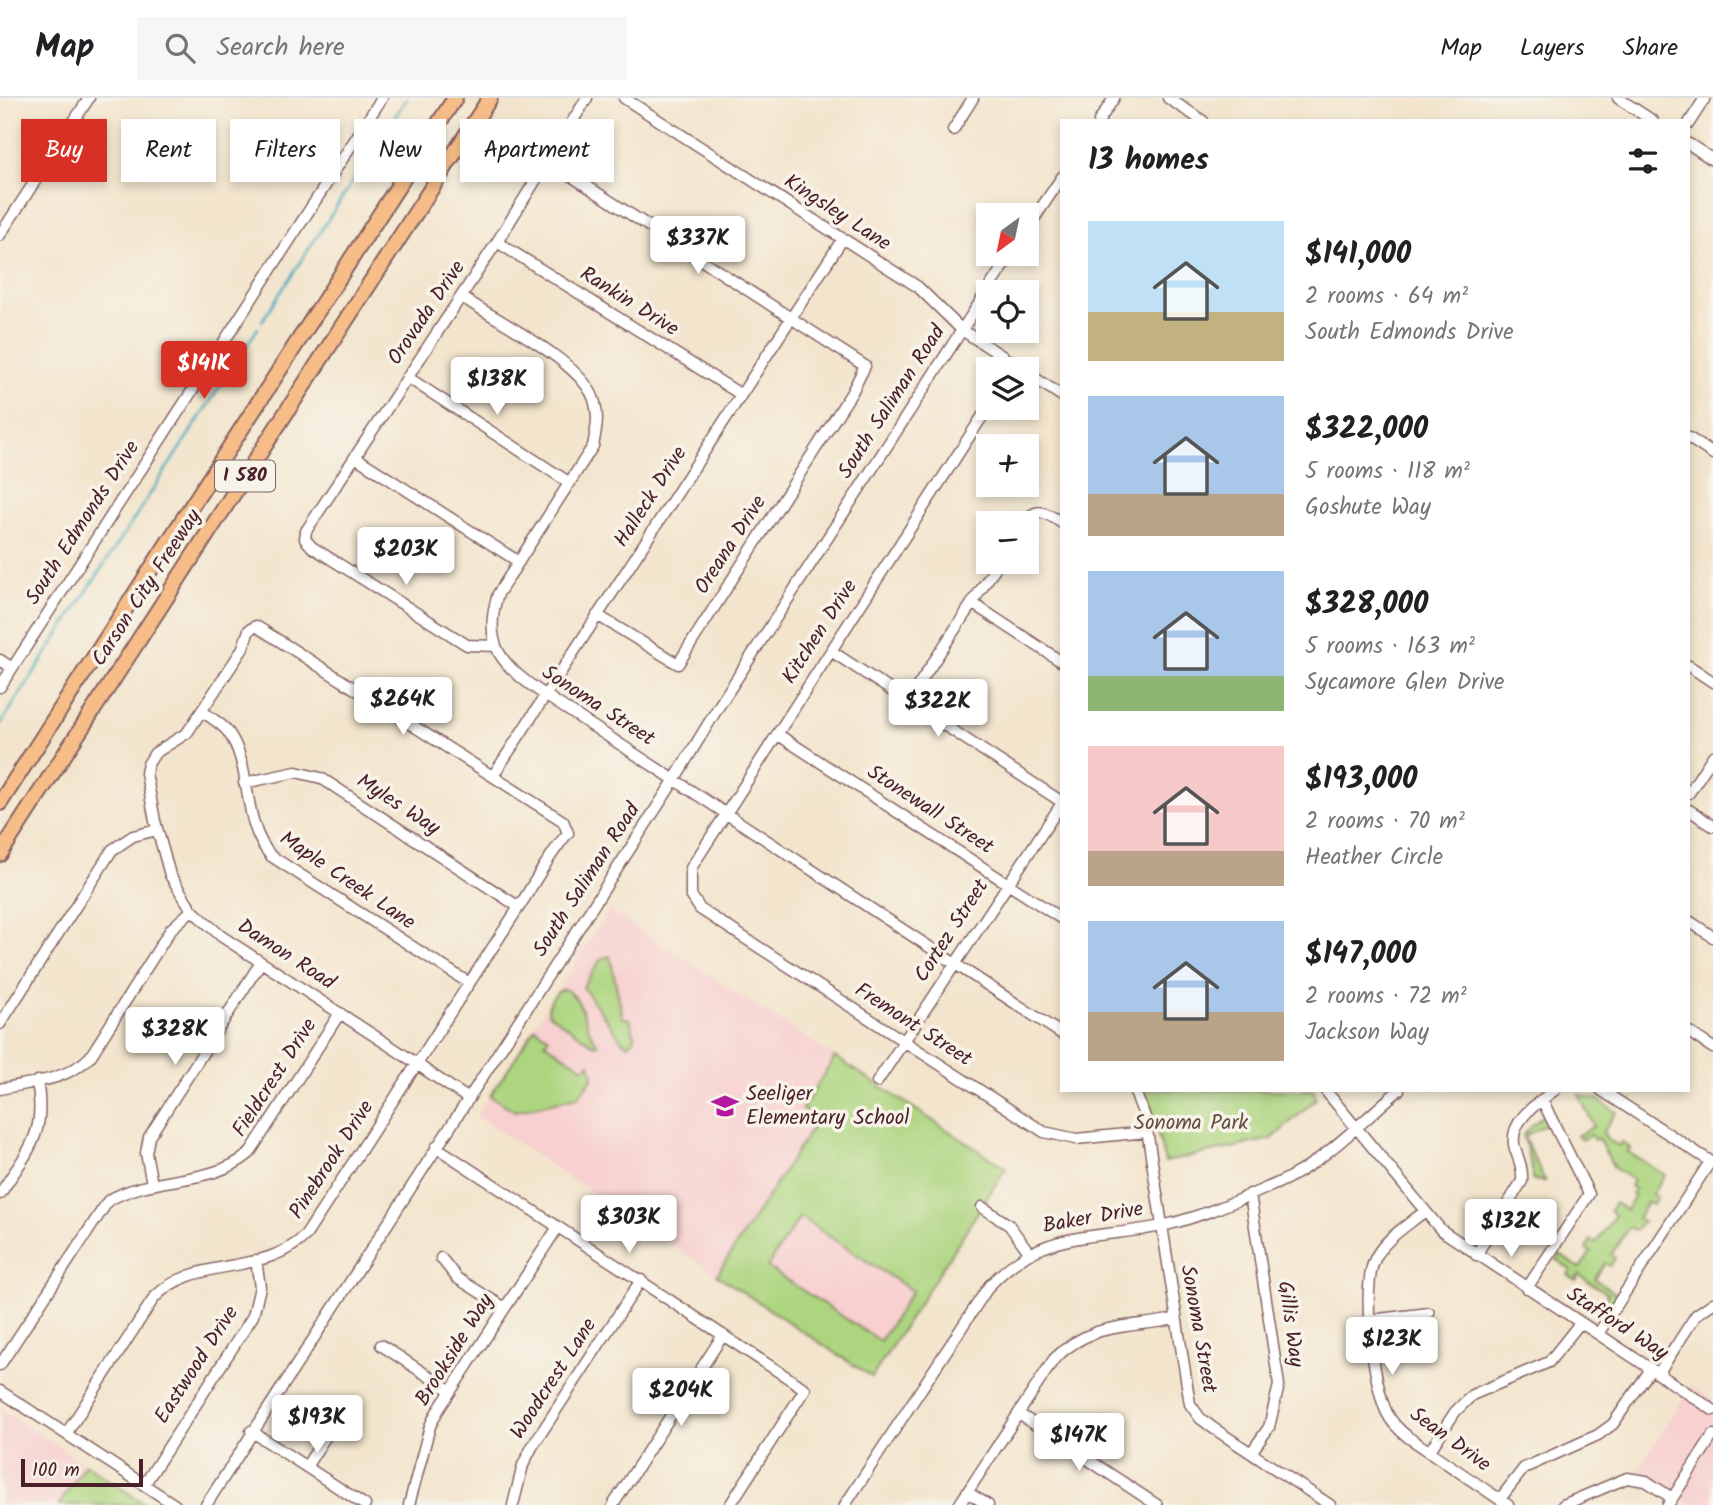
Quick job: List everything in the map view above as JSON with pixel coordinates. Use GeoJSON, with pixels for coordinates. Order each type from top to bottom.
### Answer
{"type":"FeatureCollection","features":[{"type":"Feature","properties":{"kind":"highway","name":"Carson City Freeway"},"geometry":{"type":"LineString","coordinates":[[0,803],[455,98]]}},
{"type":"Feature","properties":{"kind":"highway","name":"Carson City Freeway"},"geometry":{"type":"LineString","coordinates":[[0,854],[490,98]]}},
{"type":"Feature","properties":{"kind":"street"},"geometry":{"type":"LineString","coordinates":[[0,235],[89,98]]}},
{"type":"Feature","properties":{"kind":"street","name":"South Edmonds Drive"},"geometry":{"type":"LineString","coordinates":[[0,687],[382,98]]}},
{"type":"Feature","properties":{"kind":"street","name":"Orovada Drive"},"geometry":{"type":"LineString","coordinates":[[574,119],[587,98]]}},
{"type":"Feature","properties":{"kind":"street","name":"Kingsley Lane"},"geometry":{"type":"LineString","coordinates":[[624,98],[918,287],[962,330],[1001,357]]}},
{"type":"Feature","properties":{"kind":"street"},"geometry":{"type":"LineString","coordinates":[[953,130],[973,98]]}},
{"type":"Feature","properties":{"kind":"street"},"geometry":{"type":"LineString","coordinates":[[1100,119],[1114,98]]}},
{"type":"Feature","properties":{"kind":"street"},"geometry":{"type":"LineString","coordinates":[[1168,98],[1200,119]]}},
{"type":"Feature","properties":{"kind":"street"},"geometry":{"type":"LineString","coordinates":[[1618,98],[1650,119]]}},
{"type":"Feature","properties":{"kind":"street"},"geometry":{"type":"LineString","coordinates":[[1690,121],[1705,98]]}},
{"type":"Feature","properties":{"kind":"street"},"geometry":{"type":"LineString","coordinates":[[1690,145],[1713,160]]}},
{"type":"Feature","properties":{"kind":"street"},"geometry":{"type":"LineString","coordinates":[[1040,210],[1060,180]]}},
{"type":"Feature","properties":{"kind":"street","name":"Orovada Drive"},"geometry":{"type":"LineString","coordinates":[[496,646],[467,645],[326,553],[312,547],[305,539],[306,531],[535,182]]}},
{"type":"Feature","properties":{"kind":"street"},"geometry":{"type":"LineString","coordinates":[[581,182],[791,318]]}},
{"type":"Feature","properties":{"kind":"street","name":"Halleck Drive"},"geometry":{"type":"LineString","coordinates":[[492,776],[842,240]]}},
{"type":"Feature","properties":{"kind":"street","name":"Rankin Drive"},"geometry":{"type":"LineString","coordinates":[[497,243],[740,394]]}},
{"type":"Feature","properties":{"kind":"street","name":"South Saliman Road"},"geometry":{"type":"LineString","coordinates":[[205,1505],[675,780],[726,694],[1003,266]]}},
{"type":"Feature","properties":{"kind":"street"},"geometry":{"type":"LineString","coordinates":[[462,297],[566,364],[587,386],[595,401],[598,424],[593,446],[498,594],[492,631],[496,646]]}},
{"type":"Feature","properties":{"kind":"street","name":"Oreana Drive"},"geometry":{"type":"LineString","coordinates":[[597,615],[677,664],[852,392],[865,366],[791,318]]}},
{"type":"Feature","properties":{"kind":"street"},"geometry":{"type":"LineString","coordinates":[[407,377],[570,483]]}},
{"type":"Feature","properties":{"kind":"street"},"geometry":{"type":"LineString","coordinates":[[1039,381],[1060,395]]}},
{"type":"Feature","properties":{"kind":"street","name":"Kitchen Drive"},"geometry":{"type":"LineString","coordinates":[[688,881],[691,868],[980,420]]}},
{"type":"Feature","properties":{"kind":"street"},"geometry":{"type":"LineString","coordinates":[[1690,439],[1713,454]]}},
{"type":"Feature","properties":{"kind":"street"},"geometry":{"type":"LineString","coordinates":[[355,457],[519,562]]}},
{"type":"Feature","properties":{"kind":"street"},"geometry":{"type":"LineString","coordinates":[[1039,511],[1060,522]]}},
{"type":"Feature","properties":{"kind":"street"},"geometry":{"type":"LineString","coordinates":[[908,701],[991,574]]}},
{"type":"Feature","properties":{"kind":"street"},"geometry":{"type":"LineString","coordinates":[[972,603],[1060,661]]}},
{"type":"Feature","properties":{"kind":"street"},"geometry":{"type":"LineString","coordinates":[[203,712],[242,650],[249,629],[256,626],[492,776]]}},
{"type":"Feature","properties":{"kind":"street","name":"Sonoma Street"},"geometry":{"type":"LineString","coordinates":[[496,646],[505,665],[545,695],[1060,1033]]}},
{"type":"Feature","properties":{"kind":"street"},"geometry":{"type":"LineString","coordinates":[[831,651],[1060,801]]}},
{"type":"Feature","properties":{"kind":"street"},"geometry":{"type":"LineString","coordinates":[[0,660],[12,668]]}},
{"type":"Feature","properties":{"kind":"street"},"geometry":{"type":"LineString","coordinates":[[1690,667],[1713,682]]}},
{"type":"Feature","properties":{"kind":"street","name":"Maple Creek Lane"},"geometry":{"type":"LineString","coordinates":[[203,712],[224,727],[236,744],[255,832],[271,856],[469,983]]}},
{"type":"Feature","properties":{"kind":"street","name":"Damon Road"},"geometry":{"type":"LineString","coordinates":[[203,712],[180,740],[155,753],[149,760],[146,773],[157,830],[170,875],[192,910],[221,936],[469,1098]]}},
{"type":"Feature","properties":{"kind":"street","name":"Stonewall Street"},"geometry":{"type":"LineString","coordinates":[[777,734],[1060,918]]}},
{"type":"Feature","properties":{"kind":"street"},"geometry":{"type":"LineString","coordinates":[[1690,791],[1713,756]]}},
{"type":"Feature","properties":{"kind":"street","name":"Myles Way"},"geometry":{"type":"LineString","coordinates":[[244,783],[296,772],[321,778],[519,906]]}},
{"type":"Feature","properties":{"kind":"street","name":"Pinebrook Drive"},"geometry":{"type":"LineString","coordinates":[[65,1434],[153,1298],[166,1285],[187,1275],[287,1251],[306,1235],[568,833],[563,821],[492,776]]}},
{"type":"Feature","properties":{"kind":"street","name":"Cortez Street"},"geometry":{"type":"LineString","coordinates":[[877,1082],[1060,805]]}},
{"type":"Feature","properties":{"kind":"street"},"geometry":{"type":"LineString","coordinates":[[1690,811],[1713,827]]}},
{"type":"Feature","properties":{"kind":"street"},"geometry":{"type":"LineString","coordinates":[[0,1024],[113,850],[133,836],[157,830]]}},
{"type":"Feature","properties":{"kind":"street","name":"Fremont Street"},"geometry":{"type":"LineString","coordinates":[[688,881],[691,895],[700,909],[1044,1132],[1076,1139],[1147,1132]]}},
{"type":"Feature","properties":{"kind":"street"},"geometry":{"type":"LineString","coordinates":[[0,1089],[75,1071],[90,1057],[172,929],[192,910]]}},
{"type":"Feature","properties":{"kind":"street"},"geometry":{"type":"LineString","coordinates":[[1690,922],[1713,937]]}},
{"type":"Feature","properties":{"kind":"street"},"geometry":{"type":"LineString","coordinates":[[152,1184],[146,1153],[149,1137],[261,962]]}},
{"type":"Feature","properties":{"kind":"street","name":"Fieldcrest Drive"},"geometry":{"type":"LineString","coordinates":[[0,1365],[100,1210],[126,1190],[230,1168],[249,1154],[340,1013]]}},
{"type":"Feature","properties":{"kind":"street"},"geometry":{"type":"LineString","coordinates":[[1690,1033],[1713,1048]]}},
{"type":"Feature","properties":{"kind":"street"},"geometry":{"type":"LineString","coordinates":[[0,1195],[39,1129],[42,1105],[37,1081]]}},
{"type":"Feature","properties":{"kind":"street","name":"Sonoma Street"},"geometry":{"type":"LineString","coordinates":[[1135,1092],[1145,1116],[1190,1404],[1200,1418],[1330,1505]]}},
{"type":"Feature","properties":{"kind":"street","name":"Stafford Way"},"geometry":{"type":"LineString","coordinates":[[1327,1092],[1441,1230],[1713,1410]]}},
{"type":"Feature","properties":{"kind":"street","name":"Baker Drive"},"geometry":{"type":"LineString","coordinates":[[845,1505],[989,1286],[1009,1266],[1029,1252],[1066,1239],[1161,1226],[1250,1194],[1298,1173],[1397,1092]]}},
{"type":"Feature","properties":{"kind":"street"},"geometry":{"type":"LineString","coordinates":[[1476,1255],[1520,1187],[1523,1171],[1514,1146],[1518,1121],[1552,1092]]}},
{"type":"Feature","properties":{"kind":"street"},"geometry":{"type":"LineString","coordinates":[[1598,1335],[1712,1163],[1604,1092]]}},
{"type":"Feature","properties":{"kind":"street"},"geometry":{"type":"LineString","coordinates":[[1527,1288],[1589,1194],[1542,1100]]}},
{"type":"Feature","properties":{"kind":"street"},"geometry":{"type":"LineString","coordinates":[[436,1147],[805,1389],[730,1505]]}},
{"type":"Feature","properties":{"kind":"street","name":"Gillis Way"},"geometry":{"type":"LineString","coordinates":[[1250,1194],[1279,1385],[1269,1427],[1251,1453]]}},
{"type":"Feature","properties":{"kind":"street"},"geometry":{"type":"LineString","coordinates":[[982,1208],[1009,1225],[1029,1252]]}},
{"type":"Feature","properties":{"kind":"street","name":"Sean Drive"},"geometry":{"type":"LineString","coordinates":[[1425,1211],[1382,1247],[1374,1261],[1368,1282],[1378,1386],[1395,1427],[1504,1502]]}},
{"type":"Feature","properties":{"kind":"street","name":"Brookside Way"},"geometry":{"type":"LineString","coordinates":[[409,1505],[430,1426],[558,1227]]}},
{"type":"Feature","properties":{"kind":"street"},"geometry":{"type":"LineString","coordinates":[[441,1258],[447,1270],[457,1278],[505,1308]]}},
{"type":"Feature","properties":{"kind":"street","name":"Eastwood Drive"},"geometry":{"type":"LineString","coordinates":[[144,1485],[253,1316],[260,1287],[256,1260]]}},
{"type":"Feature","properties":{"kind":"street","name":"Woodcrest Lane"},"geometry":{"type":"LineString","coordinates":[[513,1505],[523,1465],[531,1447],[641,1280]]}},
{"type":"Feature","properties":{"kind":"street"},"geometry":{"type":"LineString","coordinates":[[1504,1502],[1524,1468],[1598,1435],[1614,1424],[1696,1315],[1713,1303]]}},
{"type":"Feature","properties":{"kind":"street"},"geometry":{"type":"LineString","coordinates":[[1370,1321],[1429,1313]]}},
{"type":"Feature","properties":{"kind":"street"},"geometry":{"type":"LineString","coordinates":[[959,1505],[1055,1359],[1081,1337],[1100,1330],[1175,1319]]}},
{"type":"Feature","properties":{"kind":"street"},"geometry":{"type":"LineString","coordinates":[[1429,1452],[1464,1402],[1472,1395],[1549,1363],[1580,1323]]}},
{"type":"Feature","properties":{"kind":"street"},"geometry":{"type":"LineString","coordinates":[[613,1505],[723,1335]]}},
{"type":"Feature","properties":{"kind":"street"},"geometry":{"type":"LineString","coordinates":[[381,1345],[451,1391]]}},
{"type":"Feature","properties":{"kind":"street"},"geometry":{"type":"LineString","coordinates":[[0,1391],[175,1505]]}},
{"type":"Feature","properties":{"kind":"street"},"geometry":{"type":"LineString","coordinates":[[1019,1414],[1157,1505]]}},
{"type":"Feature","properties":{"kind":"street"},"geometry":{"type":"LineString","coordinates":[[306,1467],[331,1428]]}},
{"type":"Feature","properties":{"kind":"street"},"geometry":{"type":"LineString","coordinates":[[251,1431],[365,1505]]}},
{"type":"Feature","properties":{"kind":"street"},"geometry":{"type":"LineString","coordinates":[[1563,1505],[1627,1478],[1646,1481],[1670,1501],[1713,1435]]}},
{"type":"Feature","properties":{"kind":"street"},"geometry":{"type":"LineString","coordinates":[[967,1492],[988,1505]]}},
{"type":"Feature","properties":{"kind":"shaded area"},"geometry":{"type":"Polygon","coordinates":[[[609,910],[1006,1168],[872,1377],[476,1116],[609,910]]]}},
{"type":"Feature","properties":{"kind":"shaded area"},"geometry":{"type":"Polygon","coordinates":[[[1691,1386],[1713,1400],[1713,1505],[1691,1505],[1637,1471],[1691,1386]]]}},
{"type":"Feature","properties":{"kind":"shaded area"},"geometry":{"type":"Polygon","coordinates":[[[0,1409],[85,1464],[59,1505],[0,1505],[0,1409]]]}},
{"type":"Feature","properties":{"kind":"green space"},"geometry":{"type":"Polygon","coordinates":[[[610,956],[623,1018],[630,1019],[635,1038],[629,1045],[622,1041],[583,987],[601,959],[610,956]]]}},
{"type":"Feature","properties":{"kind":"green space"},"geometry":{"type":"Polygon","coordinates":[[[564,989],[577,1000],[598,1044],[594,1045],[549,1014],[548,1007],[552,999],[557,992],[564,989]]]}},
{"type":"Feature","properties":{"kind":"green space"},"geometry":{"type":"Polygon","coordinates":[[[535,1028],[549,1037],[545,1043],[584,1068],[590,1063],[593,1077],[578,1097],[515,1111],[490,1096],[535,1028]]]}},
{"type":"Feature","properties":{"kind":"green space"},"geometry":{"type":"Polygon","coordinates":[[[835,1057],[1006,1168],[872,1377],[717,1275],[817,1120],[802,1109],[835,1057]],[[800,1217],[767,1267],[880,1341],[912,1291],[800,1217]]]}},
{"type":"Feature","properties":{"kind":"green space","name":"Sonoma Park"},"geometry":{"type":"Polygon","coordinates":[[[1144,1092],[1314,1092],[1316,1099],[1272,1139],[1165,1162],[1149,1099],[1144,1092]]]}},
{"type":"Feature","properties":{"kind":"green space"},"geometry":{"type":"Polygon","coordinates":[[[1579,1095],[1597,1099],[1616,1112],[1603,1132],[1608,1140],[1619,1146],[1622,1142],[1630,1148],[1628,1152],[1665,1175],[1652,1194],[1657,1197],[1653,1204],[1647,1202],[1637,1218],[1643,1222],[1635,1230],[1629,1227],[1611,1255],[1615,1258],[1610,1266],[1605,1263],[1595,1279],[1618,1295],[1612,1304],[1605,1299],[1608,1294],[1579,1275],[1576,1280],[1568,1275],[1571,1270],[1557,1260],[1560,1255],[1580,1268],[1591,1252],[1586,1249],[1591,1240],[1596,1243],[1615,1215],[1610,1211],[1615,1203],[1626,1210],[1635,1196],[1632,1194],[1635,1189],[1630,1186],[1633,1180],[1614,1168],[1598,1138],[1594,1140],[1591,1135],[1582,1140],[1577,1136],[1594,1126],[1579,1095]]]}},
{"type":"Feature","properties":{"kind":"green space"},"geometry":{"type":"Polygon","coordinates":[[[1544,1114],[1548,1123],[1524,1137],[1545,1181],[1532,1180],[1532,1168],[1523,1135],[1544,1114]]]}},
{"type":"Feature","properties":{"kind":"green space"},"geometry":{"type":"Polygon","coordinates":[[[85,1464],[146,1505],[59,1505],[85,1464]]]}},
{"type":"Feature","properties":{"kind":"waterway"},"geometry":{"type":"LineString","coordinates":[[262,321],[407,98]]}},
{"type":"Feature","properties":{"kind":"waterway"},"geometry":{"type":"LineString","coordinates":[[0,725],[258,328]]}},
{"type":"Feature","properties":{"kind":"place","name":"Seeliger Elementary School"},"geometry":{"type":"Point","coordinates":[725,1106]}}]}
